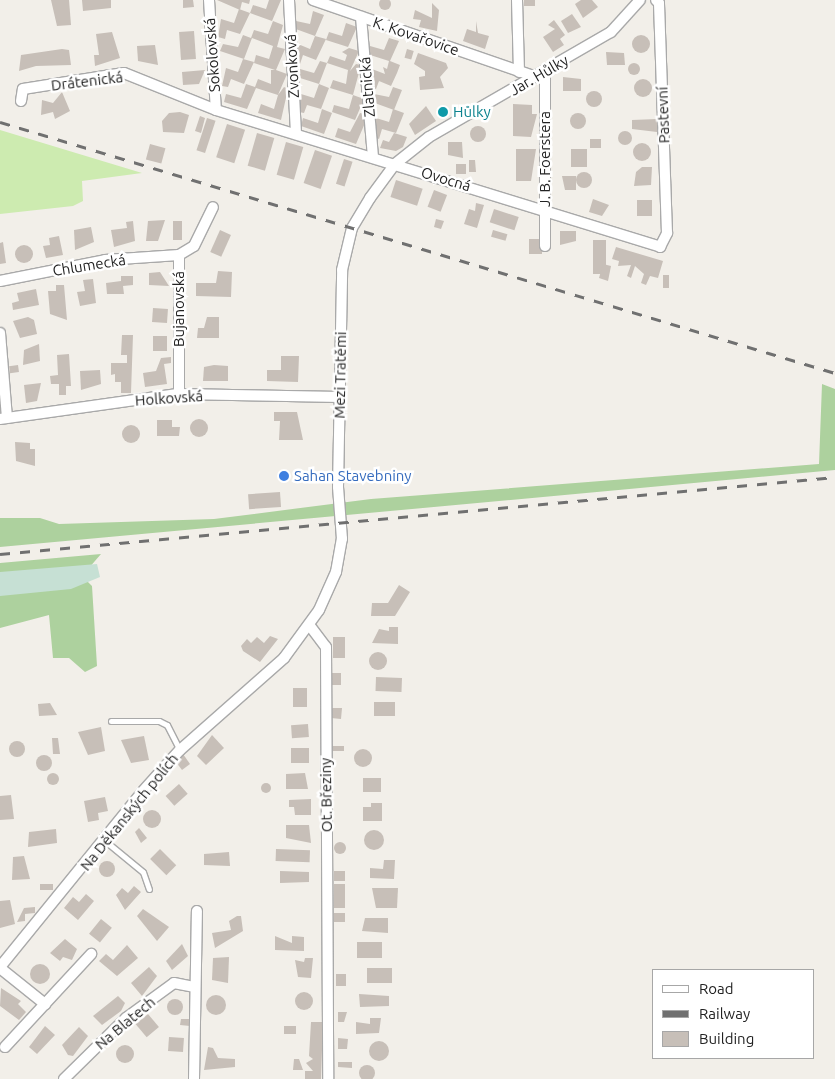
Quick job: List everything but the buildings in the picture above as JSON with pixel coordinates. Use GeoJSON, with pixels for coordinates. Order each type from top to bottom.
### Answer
{"type":"FeatureCollection","features":[{"type":"Feature","properties":{"kind":"street","name":"Sokolovská"},"geometry":{"type":"LineString","coordinates":[[209,0],[216,110]]}},
{"type":"Feature","properties":{"kind":"street","name":"Zvonková"},"geometry":{"type":"LineString","coordinates":[[289,0],[296,132]]}},
{"type":"Feature","properties":{"kind":"street","name":"K. Kovařovice"},"geometry":{"type":"LineString","coordinates":[[313,0],[519,72],[541,75]]}},
{"type":"Feature","properties":{"kind":"street"},"geometry":{"type":"LineString","coordinates":[[517,0],[519,72]]}},
{"type":"Feature","properties":{"kind":"street","name":"Jar. Hůlky"},"geometry":{"type":"LineString","coordinates":[[352,228],[395,164],[429,137],[541,75],[611,32],[640,0]]}},
{"type":"Feature","properties":{"kind":"street","name":"Pastevní"},"geometry":{"type":"LineString","coordinates":[[656,0],[659,3],[667,233]]}},
{"type":"Feature","properties":{"kind":"street","name":"Zlatnická"},"geometry":{"type":"LineString","coordinates":[[361,17],[373,157]]}},
{"type":"Feature","properties":{"kind":"street","name":"Drátenická"},"geometry":{"type":"LineString","coordinates":[[21,101],[23,89],[124,73],[216,110]]}},
{"type":"Feature","properties":{"kind":"street","name":"J. B. Foerstera"},"geometry":{"type":"LineString","coordinates":[[541,75],[545,246]]}},
{"type":"Feature","properties":{"kind":"street","name":"Ovocná"},"geometry":{"type":"LineString","coordinates":[[216,110],[296,132],[545,209],[660,247],[667,233]]}},
{"type":"Feature","properties":{"kind":"street","name":"Bujanovská"},"geometry":{"type":"LineString","coordinates":[[179,394],[179,255],[194,246],[213,208]]}},
{"type":"Feature","properties":{"kind":"street","name":"Mezi Tratěmi"},"geometry":{"type":"LineString","coordinates":[[310,626],[336,572],[340,523],[342,270],[352,228]]}},
{"type":"Feature","properties":{"kind":"street","name":"Chlumecká"},"geometry":{"type":"LineString","coordinates":[[0,282],[105,260],[179,255]]}},
{"type":"Feature","properties":{"kind":"street"},"geometry":{"type":"LineString","coordinates":[[0,333],[3,418]]}},
{"type":"Feature","properties":{"kind":"street","name":"Holkovská"},"geometry":{"type":"LineString","coordinates":[[3,418],[179,394],[340,397]]}},
{"type":"Feature","properties":{"kind":"street","name":"Na Děkanských polích"},"geometry":{"type":"LineString","coordinates":[[0,967],[180,750],[284,658],[310,626]]}},
{"type":"Feature","properties":{"kind":"street","name":"Ot. Březiny"},"geometry":{"type":"LineString","coordinates":[[310,626],[326,647],[328,1079]]}},
{"type":"Feature","properties":{"kind":"street"},"geometry":{"type":"LineString","coordinates":[[194,1079],[198,995],[194,986],[199,960],[197,911]]}},
{"type":"Feature","properties":{"kind":"street"},"geometry":{"type":"LineString","coordinates":[[5,1047],[91,954]]}},
{"type":"Feature","properties":{"kind":"street"},"geometry":{"type":"LineString","coordinates":[[0,967],[45,1004]]}},
{"type":"Feature","properties":{"kind":"street","name":"Na Blatech"},"geometry":{"type":"LineString","coordinates":[[64,1079],[126,1018],[174,983],[194,986]]}},
{"type":"Feature","properties":{"kind":"lane"},"geometry":{"type":"LineString","coordinates":[[111,721],[160,721],[167,725],[180,750]]}},
{"type":"Feature","properties":{"kind":"lane"},"geometry":{"type":"LineString","coordinates":[[104,840],[142,872],[149,888]]}},
{"type":"Feature","properties":{"kind":"green space"},"geometry":{"type":"Polygon","coordinates":[[[0,130],[142,173],[82,181],[83,201],[73,206],[0,214],[0,130]]]}},
{"type":"Feature","properties":{"kind":"green space"},"geometry":{"type":"Polygon","coordinates":[[[822,384],[835,389],[835,470],[0,547],[0,518],[40,518],[59,524],[214,519],[371,499],[819,464],[822,384]]]}},
{"type":"Feature","properties":{"kind":"green space"},"geometry":{"type":"Polygon","coordinates":[[[101,554],[82,576],[92,586],[97,666],[85,672],[69,658],[53,658],[49,615],[0,628],[0,563],[101,554]]]}},
{"type":"Feature","properties":{"kind":"green space"},"geometry":{"type":"Polygon","coordinates":[[[97,564],[100,577],[71,589],[0,596],[0,572],[97,564]]]}},
{"type":"Feature","properties":{"kind":"railway"},"geometry":{"type":"LineString","coordinates":[[0,122],[835,373]]}},
{"type":"Feature","properties":{"kind":"railway"},"geometry":{"type":"LineString","coordinates":[[0,554],[835,477]]}},
{"type":"Feature","properties":{"kind":"place","name":"Hůlky"},"geometry":{"type":"Point","coordinates":[443,112]}},
{"type":"Feature","properties":{"kind":"place","name":"Sahan Stavebniny"},"geometry":{"type":"Point","coordinates":[284,476]}}]}
